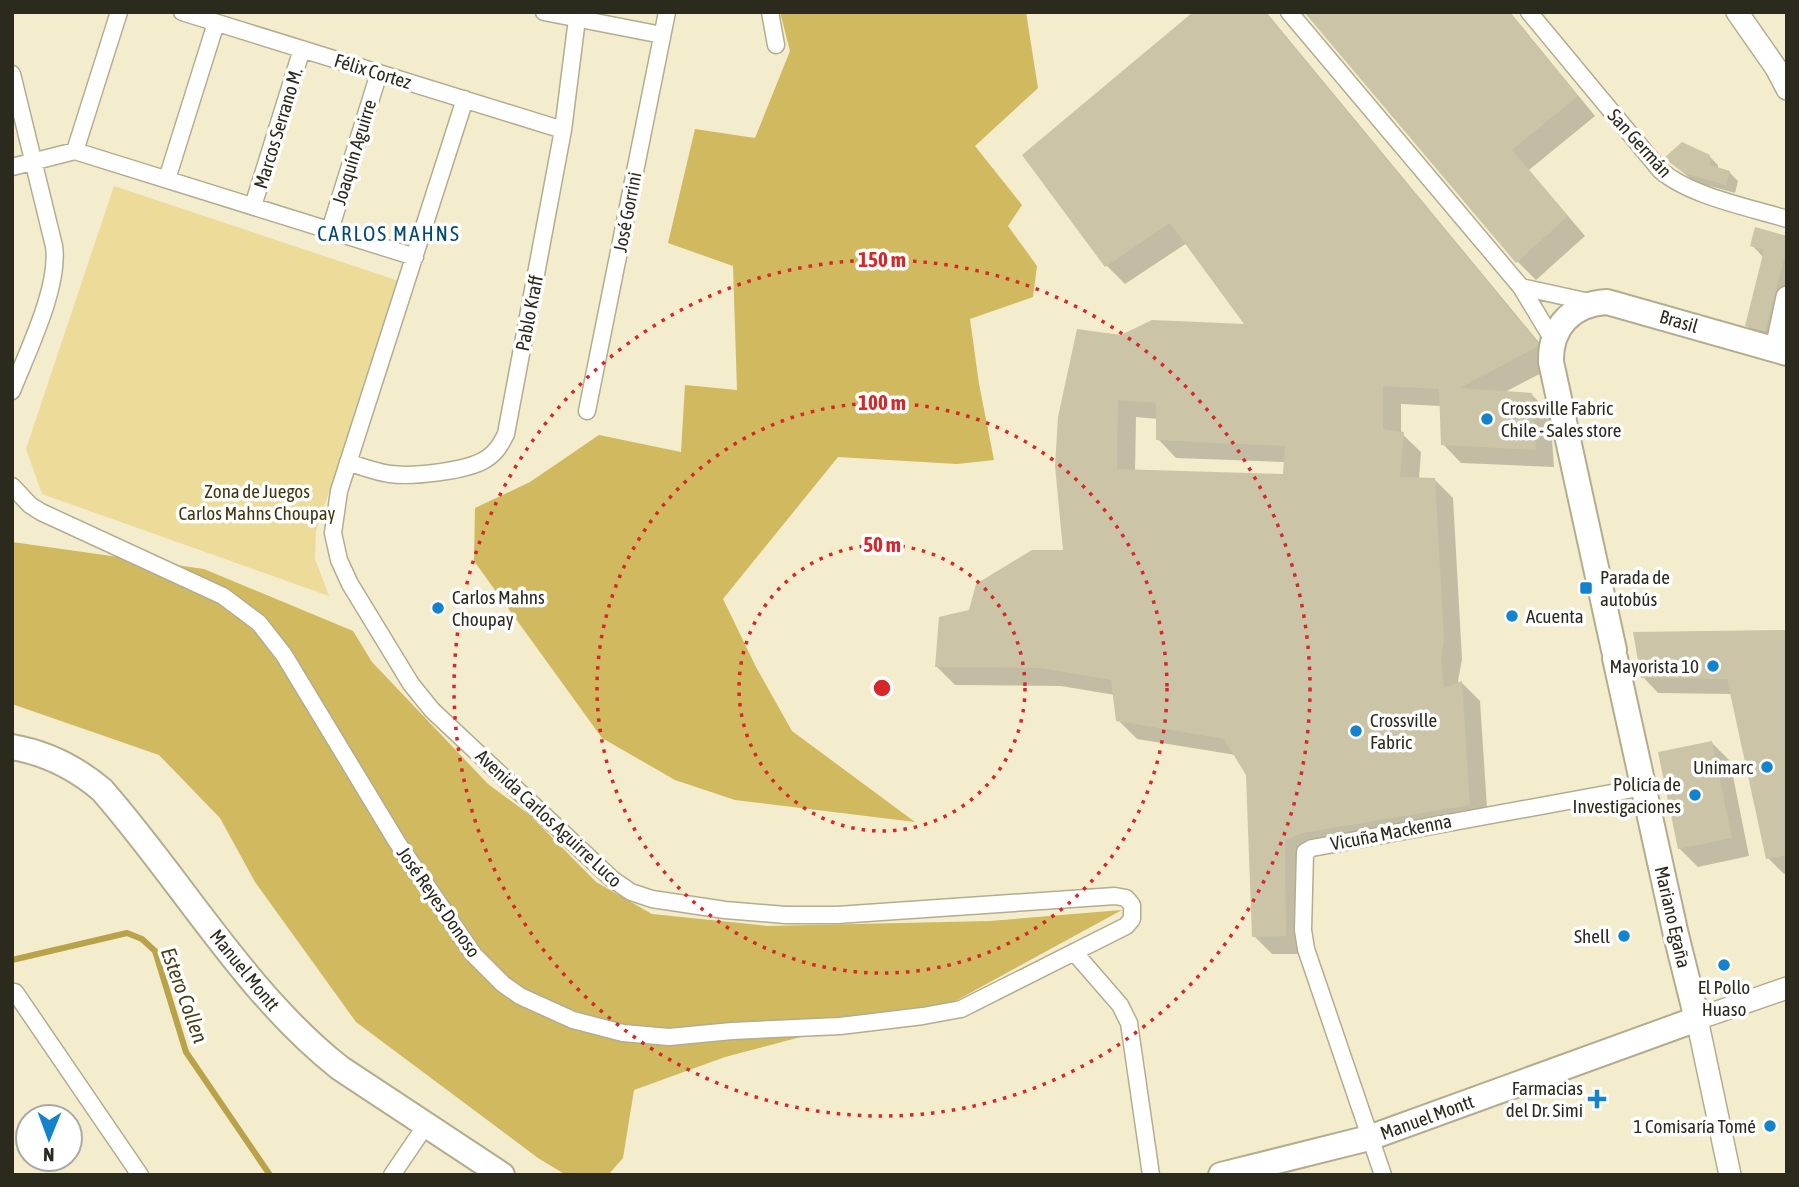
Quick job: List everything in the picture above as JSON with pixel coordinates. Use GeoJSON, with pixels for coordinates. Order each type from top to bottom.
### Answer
{"type":"FeatureCollection","features":[{"type":"Feature","properties":{"kind":"main road"},"geometry":{"type":"LineString","coordinates":[[1737,12],[1776,68],[1787,89]]}},
{"type":"Feature","properties":{"kind":"main road"},"geometry":{"type":"LineString","coordinates":[[1781,351],[1787,297]]}},
{"type":"Feature","properties":{"kind":"main road","name":"Brasil"},"geometry":{"type":"LineString","coordinates":[[1553,340],[1563,320],[1572,313],[1595,303],[1620,304],[1781,351]]}},
{"type":"Feature","properties":{"kind":"main road","name":"Mariano Egaña"},"geometry":{"type":"LineString","coordinates":[[1553,340],[1551,351],[1554,374],[1730,1175]]}},
{"type":"Feature","properties":{"kind":"main road","name":"Manuel Montt"},"geometry":{"type":"LineString","coordinates":[[12,747],[62,761],[102,790],[279,1012],[298,1032],[340,1068],[502,1175]]}},
{"type":"Feature","properties":{"kind":"main road","name":"Manuel Montt"},"geometry":{"type":"LineString","coordinates":[[1221,1175],[1369,1138],[1787,988]]}},
{"type":"Feature","properties":{"kind":"street"},"geometry":{"type":"LineString","coordinates":[[75,150],[119,12]]}},
{"type":"Feature","properties":{"kind":"street","name":"Félix Cortez"},"geometry":{"type":"LineString","coordinates":[[182,12],[563,130]]}},
{"type":"Feature","properties":{"kind":"street","name":"José Gorrini"},"geometry":{"type":"LineString","coordinates":[[587,411],[667,12]]}},
{"type":"Feature","properties":{"kind":"street"},"geometry":{"type":"LineString","coordinates":[[770,12],[776,45]]}},
{"type":"Feature","properties":{"kind":"street"},"geometry":{"type":"LineString","coordinates":[[1289,12],[1521,287],[1553,340]]}},
{"type":"Feature","properties":{"kind":"street","name":"San Germán"},"geometry":{"type":"LineString","coordinates":[[1530,12],[1670,179],[1692,189],[1787,219]]}},
{"type":"Feature","properties":{"kind":"street"},"geometry":{"type":"LineString","coordinates":[[550,13],[662,36]]}},
{"type":"Feature","properties":{"kind":"street","name":"Pablo Kraff"},"geometry":{"type":"LineString","coordinates":[[348,463],[387,474],[422,474],[474,465],[494,453],[501,444],[506,434],[563,130],[576,19]]}},
{"type":"Feature","properties":{"kind":"street"},"geometry":{"type":"LineString","coordinates":[[167,179],[216,23]]}},
{"type":"Feature","properties":{"kind":"street","name":"Marcos Serrano M."},"geometry":{"type":"LineString","coordinates":[[253,206],[302,49]]}},
{"type":"Feature","properties":{"kind":"street","name":"Joaquín Aguirre"},"geometry":{"type":"LineString","coordinates":[[330,230],[379,73]]}},
{"type":"Feature","properties":{"kind":"street"},"geometry":{"type":"LineString","coordinates":[[12,74],[54,246],[56,266],[52,287],[12,391]]}},
{"type":"Feature","properties":{"kind":"street","name":"Avenida Carlos Aguirre Luco"},"geometry":{"type":"LineString","coordinates":[[465,99],[339,491],[334,518],[333,533],[339,560],[350,584],[411,684],[442,720],[621,886],[641,897],[755,913],[811,915],[1115,896],[1126,898],[1130,902],[1134,914],[1126,926],[1074,952]]}},
{"type":"Feature","properties":{"kind":"street"},"geometry":{"type":"LineString","coordinates":[[12,167],[75,150],[415,257]]}},
{"type":"Feature","properties":{"kind":"street"},"geometry":{"type":"LineString","coordinates":[[1521,287],[1595,303]]}},
{"type":"Feature","properties":{"kind":"street","name":"José Reyes Donoso"},"geometry":{"type":"LineString","coordinates":[[12,486],[21,497],[41,512],[223,596],[260,623],[284,655],[397,842],[474,955],[503,984],[546,1009],[600,1028],[669,1037],[885,1022],[961,1009],[1074,952]]}},
{"type":"Feature","properties":{"kind":"street","name":"Vicuña Mackenna"},"geometry":{"type":"LineString","coordinates":[[1383,1175],[1306,949],[1303,930],[1305,852],[1325,845],[1644,787]]}},
{"type":"Feature","properties":{"kind":"street"},"geometry":{"type":"LineString","coordinates":[[1074,952],[1120,1005],[1129,1023],[1151,1175]]}},
{"type":"Feature","properties":{"kind":"street"},"geometry":{"type":"LineString","coordinates":[[15,992],[139,1175]]}},
{"type":"Feature","properties":{"kind":"street"},"geometry":{"type":"LineString","coordinates":[[392,1175],[426,1125]]}},
{"type":"Feature","properties":{"kind":"green space","name":"Zona de Juegos Carlos Mahns Choupay"},"geometry":{"type":"Polygon","coordinates":[[[114,186],[399,281],[316,531],[315,559],[329,596],[42,494],[26,449],[114,186]]]}},
{"type":"Feature","properties":{"kind":"shaded area"},"geometry":{"type":"Polygon","coordinates":[[[780,12],[1026,12],[1038,88],[975,146],[1022,205],[1008,226],[1037,266],[1033,297],[970,319],[994,460],[957,464],[838,457],[723,599],[756,667],[792,731],[915,822],[735,800],[675,780],[602,738],[474,561],[475,508],[530,482],[599,435],[681,452],[685,385],[737,390],[733,266],[668,243],[695,129],[755,138],[790,51],[780,12]]]}},
{"type":"Feature","properties":{"kind":"shaded area"},"geometry":{"type":"Polygon","coordinates":[[[12,542],[204,569],[353,631],[372,662],[488,784],[530,815],[596,882],[652,914],[768,926],[990,921],[1122,910],[926,1017],[812,1034],[725,1057],[634,1090],[623,1158],[608,1175],[566,1175],[538,1158],[356,1022],[255,882],[220,818],[159,755],[12,704],[12,542]]]}},
{"type":"Feature","properties":{"kind":"building"},"geometry":{"type":"Polygon","coordinates":[[[1193,12],[1265,12],[1538,343],[1537,347],[1460,388],[1532,393],[1536,450],[1441,445],[1439,389],[1383,386],[1383,429],[1404,432],[1400,477],[1435,478],[1444,639],[1441,661],[1444,688],[1462,681],[1470,805],[1302,833],[1285,841],[1286,936],[1252,937],[1246,775],[1224,739],[1116,721],[1111,680],[1041,668],[935,667],[939,617],[969,610],[976,584],[1032,550],[1063,550],[1055,466],[1058,417],[1077,329],[1121,335],[1152,320],[1244,324],[1170,223],[1105,267],[1022,155],[1193,12]],[[1118,400],[1117,469],[1283,474],[1285,446],[1156,440],[1156,403],[1118,400]]]}},
{"type":"Feature","properties":{"kind":"building"},"geometry":{"type":"Polygon","coordinates":[[[1304,12],[1509,12],[1578,96],[1512,150],[1568,216],[1516,263],[1304,12]]]}},
{"type":"Feature","properties":{"kind":"building"},"geometry":{"type":"Polygon","coordinates":[[[1682,142],[1710,155],[1710,165],[1730,171],[1726,185],[1684,173],[1664,158],[1682,142]]]}},
{"type":"Feature","properties":{"kind":"building"},"geometry":{"type":"Polygon","coordinates":[[[1755,227],[1787,236],[1787,249],[1765,331],[1745,326],[1764,250],[1750,246],[1755,227]]]}},
{"type":"Feature","properties":{"kind":"building"},"geometry":{"type":"Polygon","coordinates":[[[1787,630],[1787,855],[1766,859],[1727,679],[1641,678],[1633,632],[1787,630]]]}},
{"type":"Feature","properties":{"kind":"building","name":"Policía de Investigaciones"},"geometry":{"type":"Polygon","coordinates":[[[1712,741],[1732,838],[1678,849],[1658,752],[1712,741]]]}},
{"type":"Feature","properties":{"kind":"waterway","name":"Estero Collen"},"geometry":{"type":"LineString","coordinates":[[12,960],[127,933],[142,939],[155,951],[186,1052],[270,1175]]}},
{"type":"Feature","properties":{"kind":"place","name":"Crossville Fabric Chile - Sales store"},"geometry":{"type":"Point","coordinates":[1487,419]}},
{"type":"Feature","properties":{"kind":"place","name":"Parada de autobús"},"geometry":{"type":"Point","coordinates":[1586,588]}},
{"type":"Feature","properties":{"kind":"place","name":"Carlos Mahns Choupay"},"geometry":{"type":"Point","coordinates":[438,608]}},
{"type":"Feature","properties":{"kind":"place","name":"Acuenta"},"geometry":{"type":"Point","coordinates":[1512,616]}},
{"type":"Feature","properties":{"kind":"place","name":"Mayorista 10"},"geometry":{"type":"Point","coordinates":[1713,666]}},
{"type":"Feature","properties":{"kind":"place","name":"Crossville Fabric"},"geometry":{"type":"Point","coordinates":[1356,731]}},
{"type":"Feature","properties":{"kind":"place","name":"Unimarc"},"geometry":{"type":"Point","coordinates":[1767,767]}},
{"type":"Feature","properties":{"kind":"place","name":"Policía de Investigaciones"},"geometry":{"type":"Point","coordinates":[1695,795]}},
{"type":"Feature","properties":{"kind":"place","name":"Shell"},"geometry":{"type":"Point","coordinates":[1624,936]}},
{"type":"Feature","properties":{"kind":"place","name":"El Pollo Huaso"},"geometry":{"type":"Point","coordinates":[1724,965]}},
{"type":"Feature","properties":{"kind":"place","name":"Farmacias del Dr. Simi"},"geometry":{"type":"Point","coordinates":[1597,1099]}},
{"type":"Feature","properties":{"kind":"place","name":"1 Comisaría Tomé"},"geometry":{"type":"Point","coordinates":[1770,1126]}},
{"type":"Feature","properties":{"kind":"district","name":"CARLOS MAHNS"},"geometry":{"type":"Point","coordinates":[389,233]}}]}
